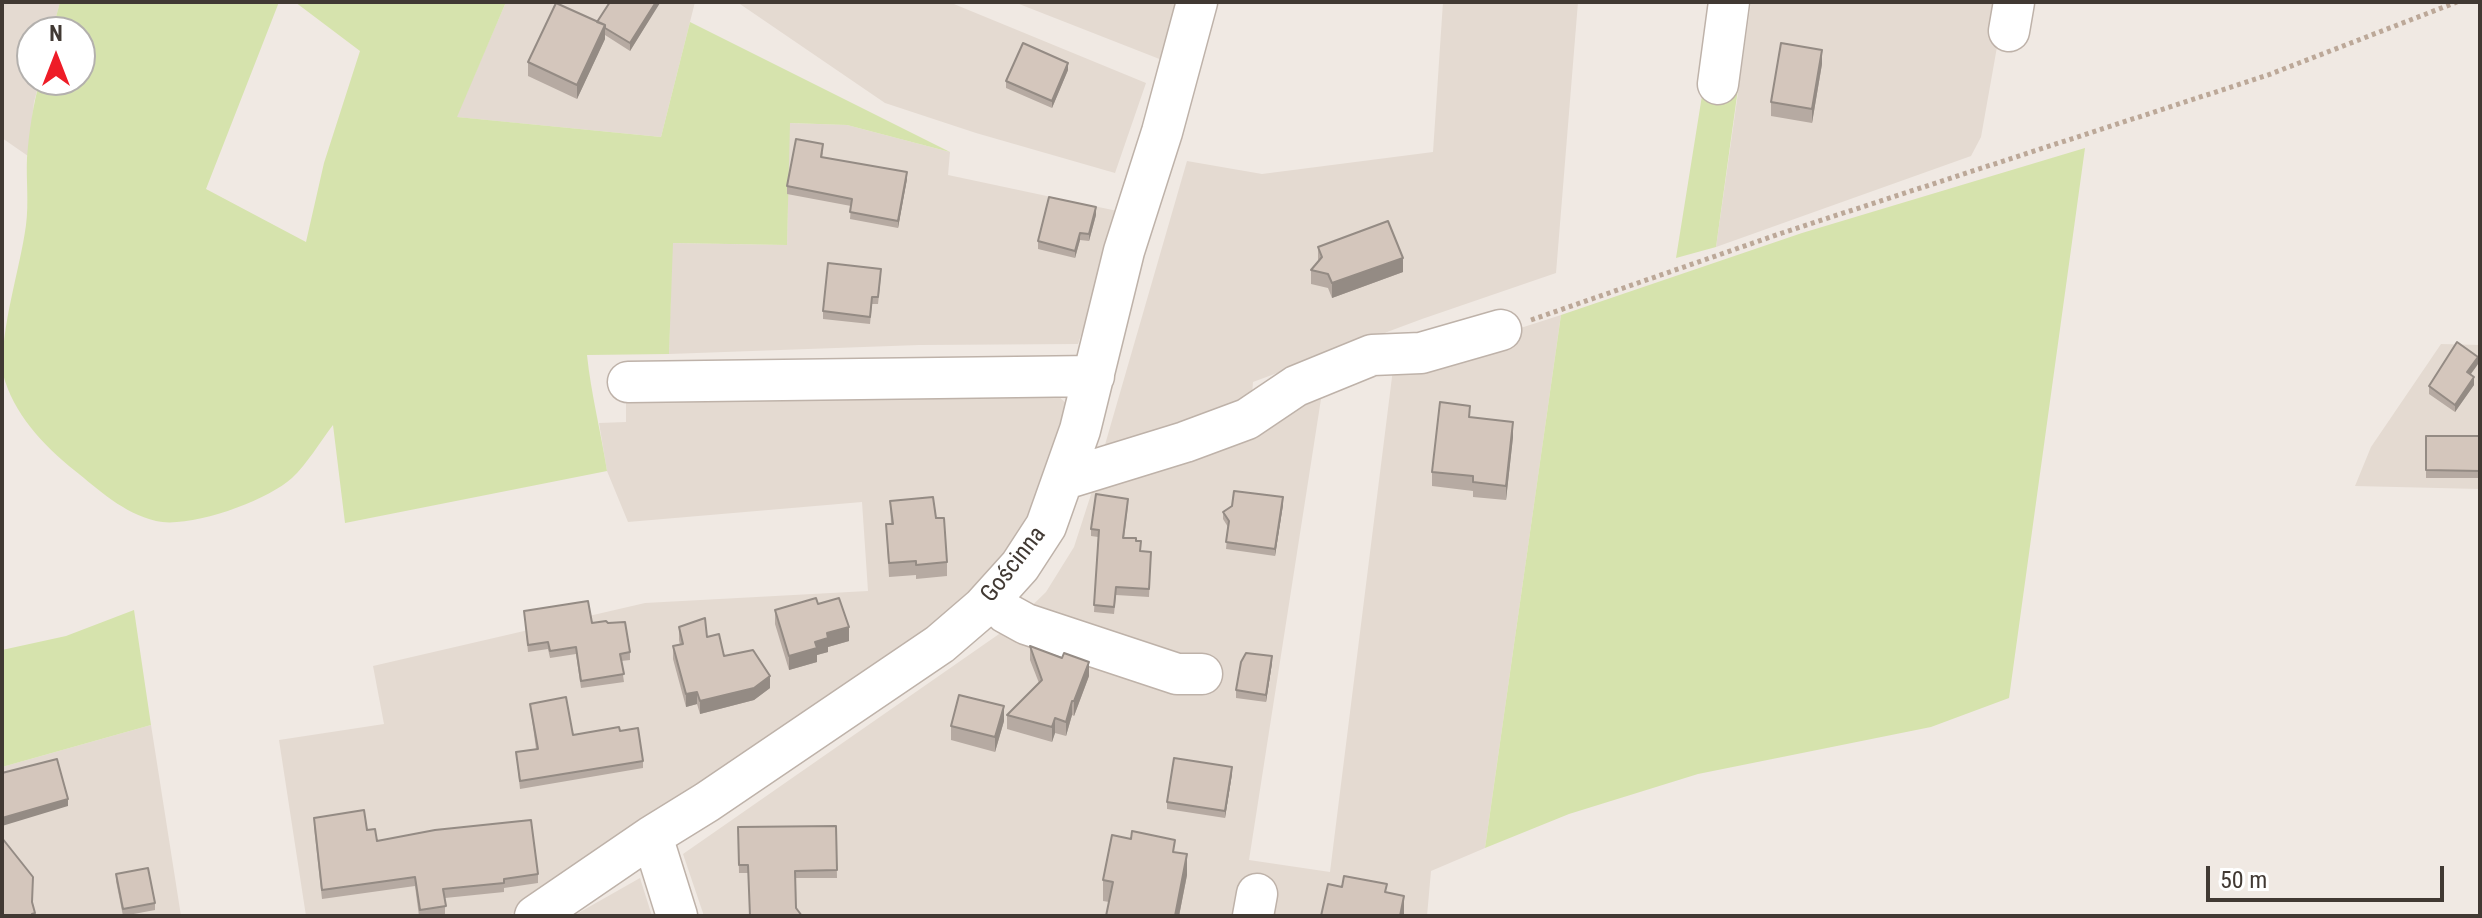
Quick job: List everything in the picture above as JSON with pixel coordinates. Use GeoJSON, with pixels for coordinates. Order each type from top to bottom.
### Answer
{"type":"FeatureCollection","features":[{"type":"Feature","properties":{"kind":"street","name":"Gościnna"},"geometry":{"type":"LineString","coordinates":[[535,916],[940,644],[992,597],[1020,566],[1046,526],[1065,479],[1124,251],[1162,132],[1197,2]]}},
{"type":"Feature","properties":{"kind":"street"},"geometry":{"type":"LineString","coordinates":[[1718,84],[1729,2]]}},
{"type":"Feature","properties":{"kind":"street"},"geometry":{"type":"LineString","coordinates":[[1065,479],[1185,442],[1247,419],[1296,386],[1372,355],[1421,353],[1501,330]]}},
{"type":"Feature","properties":{"kind":"street"},"geometry":{"type":"LineString","coordinates":[[628,382],[1094,376]]}},
{"type":"Feature","properties":{"kind":"street"},"geometry":{"type":"LineString","coordinates":[[992,597],[1006,613],[1026,624],[1177,674],[1202,674]]}},
{"type":"Feature","properties":{"kind":"street"},"geometry":{"type":"LineString","coordinates":[[652,836],[677,916]]}},
{"type":"Feature","properties":{"kind":"path"},"geometry":{"type":"LineString","coordinates":[[1501,330],[1782,233],[2268,75],[2457,2]]}},
{"type":"Feature","properties":{"kind":"shaded area"},"geometry":{"type":"Polygon","coordinates":[[[2,2],[60,2],[56,16],[16,16],[16,96],[36,96],[28,156],[2,138],[2,2]]]}},
{"type":"Feature","properties":{"kind":"shaded area"},"geometry":{"type":"Polygon","coordinates":[[[506,2],[695,2],[661,137],[456,117],[506,2]]]}},
{"type":"Feature","properties":{"kind":"shaded area"},"geometry":{"type":"Polygon","coordinates":[[[737,2],[949,2],[1146,83],[1115,173],[885,103],[737,2]]]}},
{"type":"Feature","properties":{"kind":"shaded area"},"geometry":{"type":"Polygon","coordinates":[[[1014,2],[1177,2],[1162,60],[1014,2]]]}},
{"type":"Feature","properties":{"kind":"shaded area"},"geometry":{"type":"Polygon","coordinates":[[[1443,2],[1578,2],[1556,273],[1253,382],[1251,409],[1100,462],[1187,161],[1262,174],[1433,152],[1443,2]]]}},
{"type":"Feature","properties":{"kind":"shaded area"},"geometry":{"type":"Polygon","coordinates":[[[1751,2],[2005,2],[1981,137],[1971,156],[1716,247],[1751,2]]]}},
{"type":"Feature","properties":{"kind":"shaded area"},"geometry":{"type":"Polygon","coordinates":[[[789,123],[847,125],[950,152],[948,175],[1122,212],[1078,344],[919,345],[669,354],[672,243],[787,245],[789,123]]]}},
{"type":"Feature","properties":{"kind":"shaded area"},"geometry":{"type":"Polygon","coordinates":[[[1561,315],[1485,848],[1431,871],[1427,916],[704,916],[683,854],[1012,625],[1046,592],[1074,547],[1095,482],[1321,399],[1249,860],[1330,872],[1393,369],[1561,315]]]}},
{"type":"Feature","properties":{"kind":"shaded area"},"geometry":{"type":"Polygon","coordinates":[[[2441,344],[2480,345],[2480,489],[2355,486],[2371,447],[2441,344]]]}},
{"type":"Feature","properties":{"kind":"shaded area"},"geometry":{"type":"Polygon","coordinates":[[[1054,392],[1069,406],[1046,489],[989,583],[919,640],[518,911],[506,916],[306,916],[279,740],[384,724],[373,666],[645,603],[868,591],[862,502],[628,522],[607,471],[599,423],[626,422],[626,401],[1054,392]]]}},
{"type":"Feature","properties":{"kind":"shaded area"},"geometry":{"type":"Polygon","coordinates":[[[151,725],[181,916],[2,916],[2,767],[151,725]]]}},
{"type":"Feature","properties":{"kind":"shaded area"},"geometry":{"type":"Polygon","coordinates":[[[640,878],[652,916],[573,916],[640,878]]]}},
{"type":"Feature","properties":{"kind":"green space"},"geometry":{"type":"Polygon","coordinates":[[[60,2],[279,2],[206,189],[306,242],[324,163],[360,51],[295,2],[506,2],[457,117],[661,137],[690,22],[950,152],[847,125],[790,123],[787,245],[673,243],[669,354],[587,355],[607,471],[345,523],[333,425],[298,472],[265,496],[207,517],[188,521],[156,521],[112,500],[51,450],[22,415],[3,374],[4,338],[26,225],[27,158],[37,96],[96,96],[96,16],[56,16],[60,2]]]}},
{"type":"Feature","properties":{"kind":"green space"},"geometry":{"type":"Polygon","coordinates":[[[1717,2],[1750,2],[1716,247],[1676,258],[1717,2]]]}},
{"type":"Feature","properties":{"kind":"green space"},"geometry":{"type":"Polygon","coordinates":[[[2085,148],[2009,698],[1931,727],[1698,774],[1569,814],[1485,848],[1561,315],[1802,233],[2085,148]]]}},
{"type":"Feature","properties":{"kind":"green space"},"geometry":{"type":"Polygon","coordinates":[[[134,610],[151,725],[2,767],[2,650],[66,636],[134,610]]]}},
{"type":"Feature","properties":{"kind":"building"},"geometry":{"type":"Polygon","coordinates":[[[610,2],[656,2],[630,43],[597,22],[610,2]]]}},
{"type":"Feature","properties":{"kind":"building"},"geometry":{"type":"Polygon","coordinates":[[[556,3],[605,25],[577,85],[528,62],[556,3]]]}},
{"type":"Feature","properties":{"kind":"building"},"geometry":{"type":"Polygon","coordinates":[[[1023,43],[1068,63],[1052,101],[1006,81],[1023,43]]]}},
{"type":"Feature","properties":{"kind":"building"},"geometry":{"type":"Polygon","coordinates":[[[1781,43],[1822,50],[1812,109],[1771,102],[1781,43]]]}},
{"type":"Feature","properties":{"kind":"building"},"geometry":{"type":"Polygon","coordinates":[[[796,139],[823,144],[821,157],[907,172],[898,221],[850,212],[852,199],[787,186],[796,139]]]}},
{"type":"Feature","properties":{"kind":"building"},"geometry":{"type":"Polygon","coordinates":[[[1049,197],[1096,207],[1089,234],[1080,233],[1075,251],[1038,241],[1049,197]]]}},
{"type":"Feature","properties":{"kind":"building"},"geometry":{"type":"Polygon","coordinates":[[[1388,221],[1403,258],[1332,283],[1328,274],[1311,270],[1322,257],[1318,247],[1388,221]]]}},
{"type":"Feature","properties":{"kind":"building"},"geometry":{"type":"Polygon","coordinates":[[[828,263],[881,269],[878,297],[872,297],[870,317],[823,311],[828,263]]]}},
{"type":"Feature","properties":{"kind":"building"},"geometry":{"type":"Polygon","coordinates":[[[2457,342],[2478,357],[2467,372],[2474,377],[2455,405],[2429,386],[2457,342]]]}},
{"type":"Feature","properties":{"kind":"building"},"geometry":{"type":"Polygon","coordinates":[[[1440,402],[1470,406],[1469,417],[1513,422],[1506,486],[1473,482],[1473,476],[1432,472],[1440,402]]]}},
{"type":"Feature","properties":{"kind":"building"},"geometry":{"type":"Polygon","coordinates":[[[2426,436],[2480,436],[2480,471],[2426,470],[2426,436]]]}},
{"type":"Feature","properties":{"kind":"building"},"geometry":{"type":"Polygon","coordinates":[[[1234,491],[1283,497],[1275,549],[1226,542],[1229,521],[1223,512],[1232,506],[1234,491]]]}},
{"type":"Feature","properties":{"kind":"building"},"geometry":{"type":"Polygon","coordinates":[[[1096,494],[1128,499],[1123,538],[1136,538],[1136,541],[1141,541],[1140,551],[1151,552],[1149,589],[1116,587],[1114,607],[1094,605],[1099,530],[1091,529],[1096,494]]]}},
{"type":"Feature","properties":{"kind":"building"},"geometry":{"type":"Polygon","coordinates":[[[933,497],[936,518],[944,518],[947,562],[916,565],[916,561],[889,563],[886,524],[893,524],[890,501],[933,497]]]}},
{"type":"Feature","properties":{"kind":"building"},"geometry":{"type":"Polygon","coordinates":[[[816,598],[818,604],[839,598],[849,627],[827,633],[828,638],[815,642],[817,648],[789,656],[775,610],[816,598]]]}},
{"type":"Feature","properties":{"kind":"building"},"geometry":{"type":"Polygon","coordinates":[[[588,601],[592,623],[625,622],[630,652],[620,654],[624,674],[581,681],[576,647],[550,651],[548,642],[528,645],[524,611],[588,601]]]}},
{"type":"Feature","properties":{"kind":"building"},"geometry":{"type":"Polygon","coordinates":[[[705,618],[707,637],[719,634],[724,656],[753,650],[770,676],[754,688],[700,701],[697,692],[686,694],[673,646],[683,644],[679,627],[705,618]]]}},
{"type":"Feature","properties":{"kind":"building"},"geometry":{"type":"Polygon","coordinates":[[[1030,646],[1062,658],[1064,653],[1089,662],[1066,722],[1055,718],[1052,727],[1007,715],[1042,680],[1030,646]]]}},
{"type":"Feature","properties":{"kind":"building"},"geometry":{"type":"Polygon","coordinates":[[[1246,653],[1272,656],[1266,695],[1236,690],[1241,662],[1246,653]]]}},
{"type":"Feature","properties":{"kind":"building"},"geometry":{"type":"Polygon","coordinates":[[[959,695],[1004,706],[995,737],[951,726],[959,695]]]}},
{"type":"Feature","properties":{"kind":"building"},"geometry":{"type":"Polygon","coordinates":[[[566,697],[573,735],[619,727],[620,731],[638,728],[643,761],[520,781],[516,752],[538,749],[530,704],[566,697]]]}},
{"type":"Feature","properties":{"kind":"building"},"geometry":{"type":"Polygon","coordinates":[[[1174,758],[1232,767],[1225,811],[1167,802],[1174,758]]]}},
{"type":"Feature","properties":{"kind":"building"},"geometry":{"type":"Polygon","coordinates":[[[57,759],[68,799],[2,818],[2,773],[57,759]]]}},
{"type":"Feature","properties":{"kind":"building"},"geometry":{"type":"Polygon","coordinates":[[[364,810],[367,830],[375,829],[377,841],[435,830],[531,820],[538,874],[504,879],[504,883],[443,889],[446,906],[420,910],[415,877],[322,890],[314,818],[364,810]]]}},
{"type":"Feature","properties":{"kind":"building"},"geometry":{"type":"Polygon","coordinates":[[[836,826],[837,870],[795,871],[796,908],[802,916],[750,916],[748,865],[739,865],[738,827],[836,826]]]}},
{"type":"Feature","properties":{"kind":"building"},"geometry":{"type":"Polygon","coordinates":[[[1132,831],[1175,840],[1173,852],[1187,854],[1175,916],[1106,916],[1113,882],[1103,880],[1112,835],[1131,839],[1132,831]]]}},
{"type":"Feature","properties":{"kind":"building"},"geometry":{"type":"Polygon","coordinates":[[[2,838],[33,877],[35,913],[32,916],[2,916],[2,838]]]}},
{"type":"Feature","properties":{"kind":"building"},"geometry":{"type":"Polygon","coordinates":[[[148,868],[155,903],[123,909],[116,874],[148,868]]]}},
{"type":"Feature","properties":{"kind":"building"},"geometry":{"type":"Polygon","coordinates":[[[1344,876],[1387,884],[1385,892],[1404,896],[1400,916],[1321,916],[1328,884],[1342,887],[1344,876]]]}}]}
